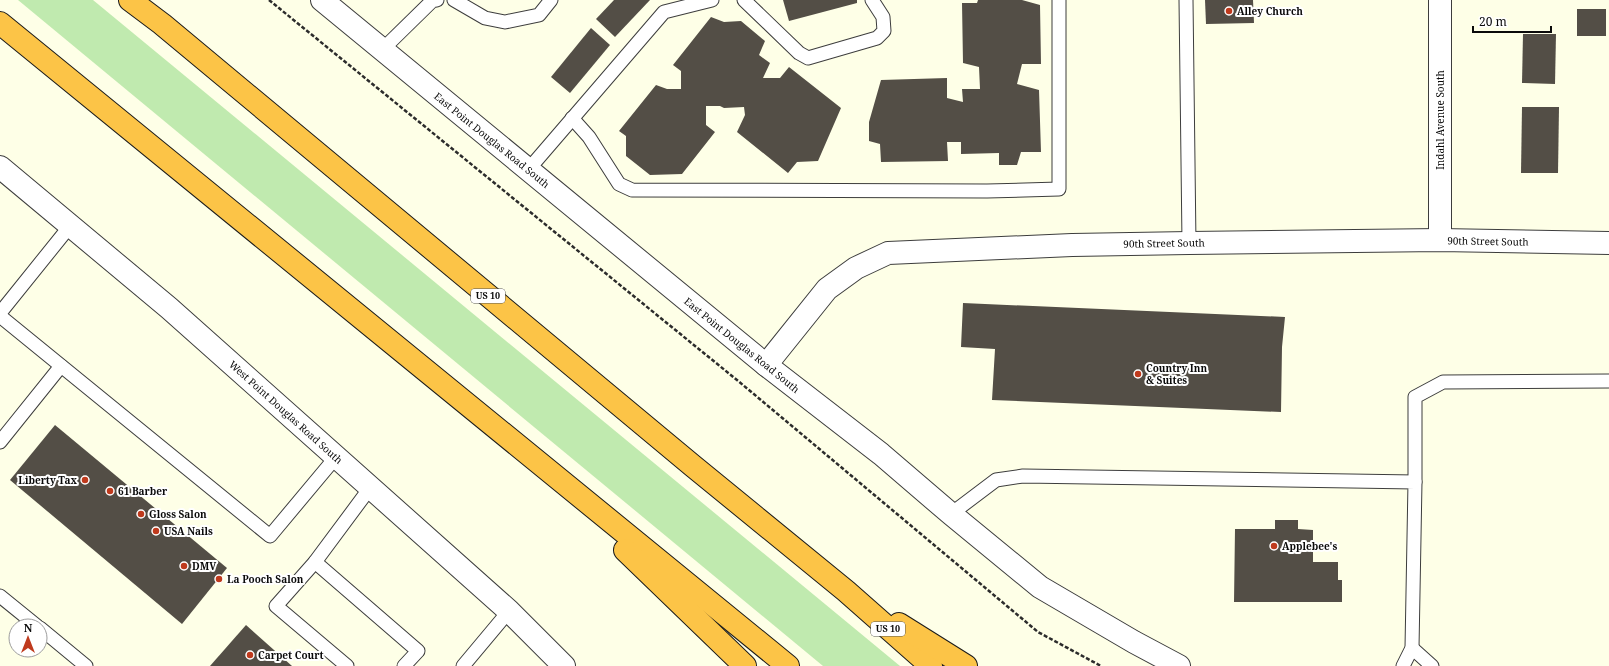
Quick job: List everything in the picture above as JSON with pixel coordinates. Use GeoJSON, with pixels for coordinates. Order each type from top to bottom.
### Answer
{"type":"FeatureCollection","features":[{"type":"Feature","properties":{"kind":"highway","name":"US 10"},"geometry":{"type":"LineString","coordinates":[[130,0],[162,24],[693,466],[846,591],[931,666]]}},
{"type":"Feature","properties":{"kind":"highway"},"geometry":{"type":"LineString","coordinates":[[0,23],[788,666]]}},
{"type":"Feature","properties":{"kind":"highway"},"geometry":{"type":"LineString","coordinates":[[519,448],[745,666]]}},
{"type":"Feature","properties":{"kind":"highway"},"geometry":{"type":"LineString","coordinates":[[846,591],[966,666]]}},
{"type":"Feature","properties":{"kind":"street","name":"East Point Douglas Road South"},"geometry":{"type":"LineString","coordinates":[[322,0],[766,365],[881,454],[1040,587],[1127,638],[1179,666]]}},
{"type":"Feature","properties":{"kind":"street","name":"Indahl Avenue South"},"geometry":{"type":"LineString","coordinates":[[1440,0],[1440,240]]}},
{"type":"Feature","properties":{"kind":"street","name":"West Point Douglas Road South"},"geometry":{"type":"LineString","coordinates":[[0,167],[169,308],[509,611],[564,666]]}},
{"type":"Feature","properties":{"kind":"street","name":"90th Street South"},"geometry":{"type":"LineString","coordinates":[[766,365],[827,289],[856,268],[888,253],[1072,245],[1189,243],[1440,240],[1609,243]]}},
{"type":"Feature","properties":{"kind":"lane"},"geometry":{"type":"LineString","coordinates":[[382,50],[432,2],[437,0]]}},
{"type":"Feature","properties":{"kind":"lane"},"geometry":{"type":"LineString","coordinates":[[454,0],[485,18],[505,22],[539,15],[551,0]]}},
{"type":"Feature","properties":{"kind":"lane"},"geometry":{"type":"LineString","coordinates":[[528,170],[664,12],[712,0]]}},
{"type":"Feature","properties":{"kind":"lane"},"geometry":{"type":"LineString","coordinates":[[744,0],[799,53],[808,58],[876,38],[884,31],[883,17],[872,0]]}},
{"type":"Feature","properties":{"kind":"lane"},"geometry":{"type":"LineString","coordinates":[[572,118],[588,137],[619,184],[632,190],[987,191],[1059,189],[1059,0]]}},
{"type":"Feature","properties":{"kind":"lane"},"geometry":{"type":"LineString","coordinates":[[1186,0],[1189,243]]}},
{"type":"Feature","properties":{"kind":"lane"},"geometry":{"type":"LineString","coordinates":[[70,226],[0,314],[61,366],[270,536],[336,457]]}},
{"type":"Feature","properties":{"kind":"lane"},"geometry":{"type":"LineString","coordinates":[[0,442],[61,366]]}},
{"type":"Feature","properties":{"kind":"lane"},"geometry":{"type":"LineString","coordinates":[[1403,666],[1412,648],[1415,397],[1443,382],[1609,381]]}},
{"type":"Feature","properties":{"kind":"lane"},"geometry":{"type":"LineString","coordinates":[[951,514],[996,480],[1023,476],[1415,482]]}},
{"type":"Feature","properties":{"kind":"lane"},"geometry":{"type":"LineString","coordinates":[[347,666],[276,606],[315,562],[370,488]]}},
{"type":"Feature","properties":{"kind":"lane"},"geometry":{"type":"LineString","coordinates":[[315,562],[418,651],[404,666]]}},
{"type":"Feature","properties":{"kind":"lane"},"geometry":{"type":"LineString","coordinates":[[0,596],[27,618]]}},
{"type":"Feature","properties":{"kind":"lane"},"geometry":{"type":"LineString","coordinates":[[463,666],[509,611]]}},
{"type":"Feature","properties":{"kind":"lane"},"geometry":{"type":"LineString","coordinates":[[48,635],[86,666]]}},
{"type":"Feature","properties":{"kind":"lane"},"geometry":{"type":"LineString","coordinates":[[1412,648],[1432,666]]}},
{"type":"Feature","properties":{"kind":"path"},"geometry":{"type":"LineString","coordinates":[[269,0],[737,380],[1038,632],[1101,666]]}},
{"type":"Feature","properties":{"kind":"green space"},"geometry":{"type":"Polygon","coordinates":[[[18,0],[93,0],[900,666],[823,666],[18,0]]]}},
{"type":"Feature","properties":{"kind":"building"},"geometry":{"type":"Polygon","coordinates":[[[614,0],[650,0],[615,37],[596,19],[614,0]]]}},
{"type":"Feature","properties":{"kind":"building"},"geometry":{"type":"Polygon","coordinates":[[[783,0],[857,0],[857,3],[789,21],[783,0]]]}},
{"type":"Feature","properties":{"kind":"building"},"geometry":{"type":"Polygon","coordinates":[[[978,0],[1022,0],[1040,5],[1041,64],[1022,64],[1017,84],[1039,90],[1041,152],[1021,152],[1017,165],[999,165],[999,153],[961,154],[961,142],[947,142],[948,161],[881,162],[880,144],[869,141],[869,122],[881,80],[947,78],[947,98],[963,102],[962,89],[980,89],[979,67],[963,63],[962,3],[977,3],[978,0]]]}},
{"type":"Feature","properties":{"kind":"building","name":"Alley Church"},"geometry":{"type":"Polygon","coordinates":[[[1205,0],[1253,0],[1254,23],[1206,24],[1205,0]]]}},
{"type":"Feature","properties":{"kind":"building"},"geometry":{"type":"Polygon","coordinates":[[[1577,9],[1606,9],[1606,36],[1577,36],[1577,9]]]}},
{"type":"Feature","properties":{"kind":"building"},"geometry":{"type":"Polygon","coordinates":[[[711,17],[724,22],[741,21],[765,41],[759,55],[770,63],[763,78],[780,78],[789,67],[841,108],[818,161],[797,162],[788,173],[737,132],[745,115],[744,107],[724,108],[720,106],[706,106],[706,125],[715,132],[682,174],[650,175],[626,156],[626,136],[619,131],[656,85],[667,89],[681,89],[681,71],[673,65],[711,17]]]}},
{"type":"Feature","properties":{"kind":"building"},"geometry":{"type":"Polygon","coordinates":[[[591,28],[610,45],[570,93],[551,77],[591,28]]]}},
{"type":"Feature","properties":{"kind":"building"},"geometry":{"type":"Polygon","coordinates":[[[1523,34],[1556,34],[1555,84],[1522,83],[1523,34]]]}},
{"type":"Feature","properties":{"kind":"building"},"geometry":{"type":"Polygon","coordinates":[[[1522,107],[1559,107],[1558,173],[1521,173],[1522,107]]]}},
{"type":"Feature","properties":{"kind":"building","name":"Country Inn & Suites"},"geometry":{"type":"Polygon","coordinates":[[[963,303],[1285,317],[1282,347],[1281,412],[992,400],[995,349],[961,347],[963,303]]]}},
{"type":"Feature","properties":{"kind":"building"},"geometry":{"type":"Polygon","coordinates":[[[55,425],[227,568],[182,624],[10,480],[55,425]]]}},
{"type":"Feature","properties":{"kind":"building","name":"Applebee's"},"geometry":{"type":"Polygon","coordinates":[[[1275,520],[1298,520],[1298,529],[1313,530],[1313,562],[1338,562],[1338,580],[1342,580],[1342,602],[1234,602],[1235,529],[1275,529],[1275,520]]]}},
{"type":"Feature","properties":{"kind":"building"},"geometry":{"type":"Polygon","coordinates":[[[246,625],[292,666],[210,666],[246,625]]]}},
{"type":"Feature","properties":{"kind":"place","name":"Alley Church"},"geometry":{"type":"Point","coordinates":[1229,11]}},
{"type":"Feature","properties":{"kind":"place","name":"Country Inn & Suites"},"geometry":{"type":"Point","coordinates":[1138,374]}},
{"type":"Feature","properties":{"kind":"place","name":"Liberty Tax"},"geometry":{"type":"Point","coordinates":[85,480]}},
{"type":"Feature","properties":{"kind":"place","name":"61 Barber"},"geometry":{"type":"Point","coordinates":[110,491]}},
{"type":"Feature","properties":{"kind":"place","name":"Gloss Salon"},"geometry":{"type":"Point","coordinates":[141,514]}},
{"type":"Feature","properties":{"kind":"place","name":"USA Nails"},"geometry":{"type":"Point","coordinates":[156,531]}},
{"type":"Feature","properties":{"kind":"place","name":"Applebee's"},"geometry":{"type":"Point","coordinates":[1274,546]}},
{"type":"Feature","properties":{"kind":"place","name":"DMV"},"geometry":{"type":"Point","coordinates":[184,566]}},
{"type":"Feature","properties":{"kind":"place","name":"La Pooch Salon"},"geometry":{"type":"Point","coordinates":[219,579]}},
{"type":"Feature","properties":{"kind":"place","name":"Carpet Court"},"geometry":{"type":"Point","coordinates":[250,655]}}]}
